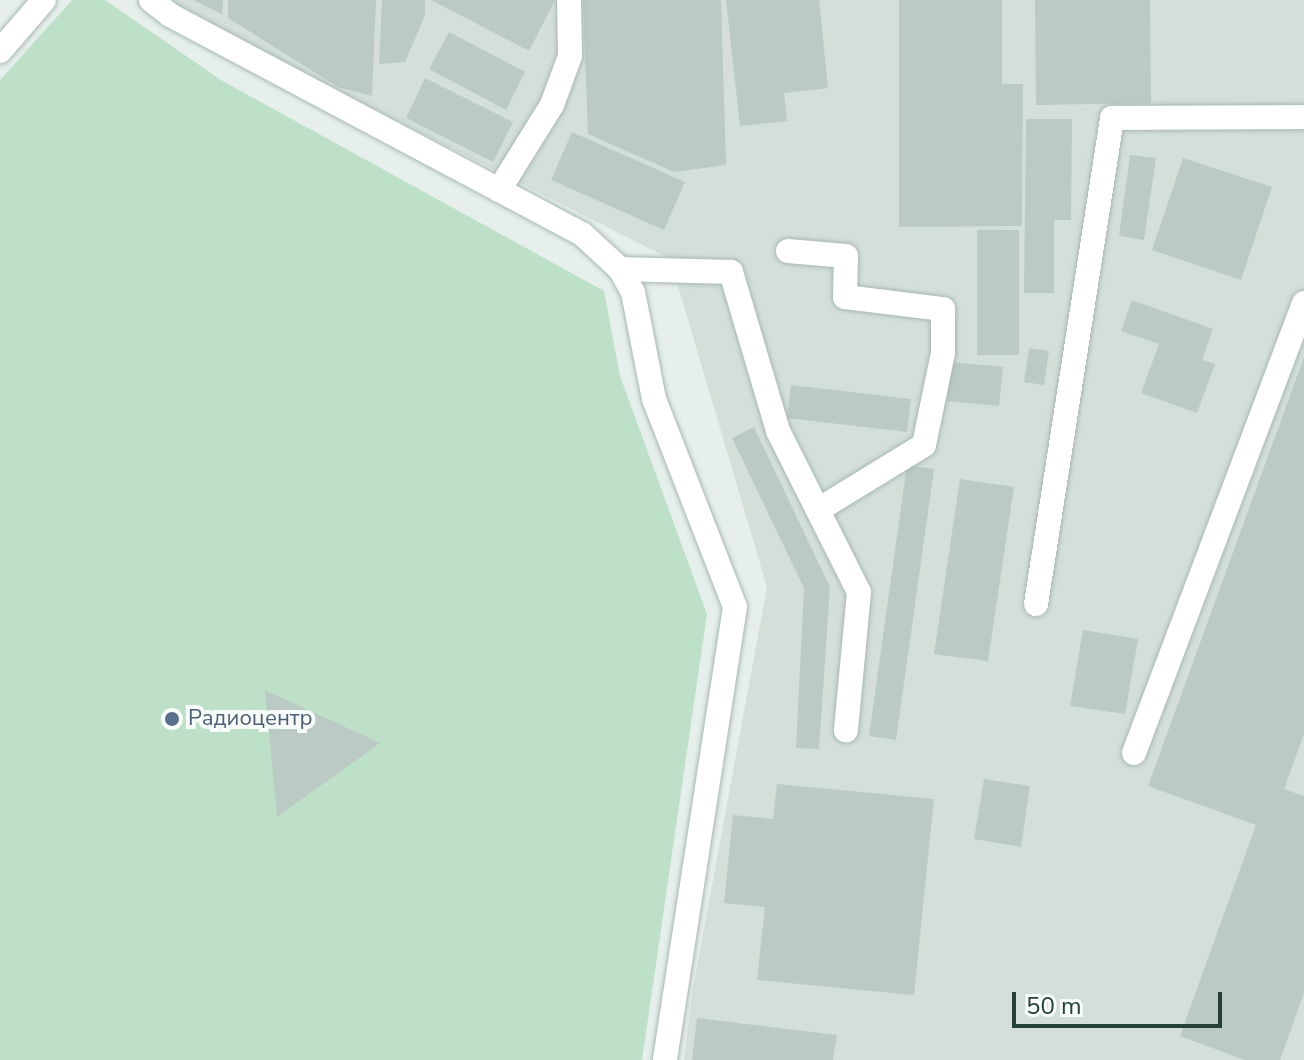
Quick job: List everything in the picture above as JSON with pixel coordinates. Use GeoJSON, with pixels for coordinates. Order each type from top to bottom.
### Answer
{"type":"FeatureCollection","features":[{"type":"Feature","properties":{"kind":"street"},"geometry":{"type":"LineString","coordinates":[[0,51],[44,0]]}},
{"type":"Feature","properties":{"kind":"street"},"geometry":{"type":"LineString","coordinates":[[151,0],[170,15],[582,234],[620,269],[633,292],[654,399],[735,607],[665,1060]]}},
{"type":"Feature","properties":{"kind":"street"},"geometry":{"type":"LineString","coordinates":[[499,190],[552,105],[570,56],[569,0]]}},
{"type":"Feature","properties":{"kind":"street"},"geometry":{"type":"LineString","coordinates":[[1036,604],[1112,118],[1304,117]]}},
{"type":"Feature","properties":{"kind":"street"},"geometry":{"type":"LineString","coordinates":[[788,251],[846,256],[845,297],[943,309],[943,353],[924,445],[818,510]]}},
{"type":"Feature","properties":{"kind":"street"},"geometry":{"type":"LineString","coordinates":[[620,269],[731,272],[778,431],[859,592],[846,730]]}},
{"type":"Feature","properties":{"kind":"street"},"geometry":{"type":"LineString","coordinates":[[1134,753],[1304,303]]}},
{"type":"Feature","properties":{"kind":"shaded area"},"geometry":{"type":"Polygon","coordinates":[[[171,0],[1304,0],[1304,1060],[684,1060],[692,994],[767,587],[670,259],[212,27],[171,0]]]}},
{"type":"Feature","properties":{"kind":"green space"},"geometry":{"type":"Polygon","coordinates":[[[72,0],[105,0],[221,80],[604,291],[620,376],[707,614],[642,1060],[0,1060],[0,80],[72,0]]]}},
{"type":"Feature","properties":{"kind":"building"},"geometry":{"type":"Polygon","coordinates":[[[193,0],[223,0],[222,14],[193,0]]]}},
{"type":"Feature","properties":{"kind":"building"},"geometry":{"type":"Polygon","coordinates":[[[228,0],[376,0],[372,96],[338,87],[228,18],[228,0]]]}},
{"type":"Feature","properties":{"kind":"building"},"geometry":{"type":"Polygon","coordinates":[[[382,0],[425,0],[425,15],[405,62],[379,64],[382,0]]]}},
{"type":"Feature","properties":{"kind":"building"},"geometry":{"type":"Polygon","coordinates":[[[431,0],[555,0],[529,51],[431,0]]]}},
{"type":"Feature","properties":{"kind":"building"},"geometry":{"type":"Polygon","coordinates":[[[583,0],[721,0],[726,165],[674,172],[588,134],[583,0]]]}},
{"type":"Feature","properties":{"kind":"building"},"geometry":{"type":"Polygon","coordinates":[[[726,0],[819,0],[828,88],[784,93],[787,121],[740,126],[726,0]]]}},
{"type":"Feature","properties":{"kind":"building"},"geometry":{"type":"Polygon","coordinates":[[[899,0],[1002,0],[1002,84],[1023,84],[1022,226],[899,227],[899,0]]]}},
{"type":"Feature","properties":{"kind":"building"},"geometry":{"type":"Polygon","coordinates":[[[1035,0],[1150,0],[1151,103],[1036,105],[1035,0]]]}},
{"type":"Feature","properties":{"kind":"building"},"geometry":{"type":"Polygon","coordinates":[[[449,32],[525,72],[506,110],[429,69],[449,32]]]}},
{"type":"Feature","properties":{"kind":"building"},"geometry":{"type":"Polygon","coordinates":[[[425,78],[513,122],[493,162],[406,118],[425,78]]]}},
{"type":"Feature","properties":{"kind":"building"},"geometry":{"type":"Polygon","coordinates":[[[1026,119],[1072,119],[1071,220],[1054,220],[1054,293],[1024,293],[1026,119]]]}},
{"type":"Feature","properties":{"kind":"building"},"geometry":{"type":"Polygon","coordinates":[[[572,132],[685,182],[664,230],[551,180],[572,132]]]}},
{"type":"Feature","properties":{"kind":"building"},"geometry":{"type":"Polygon","coordinates":[[[1130,155],[1156,158],[1144,240],[1119,236],[1130,155]]]}},
{"type":"Feature","properties":{"kind":"building"},"geometry":{"type":"Polygon","coordinates":[[[1183,158],[1272,187],[1241,280],[1152,250],[1183,158]]]}},
{"type":"Feature","properties":{"kind":"building"},"geometry":{"type":"Polygon","coordinates":[[[977,230],[1019,230],[1019,355],[977,355],[977,230]]]}},
{"type":"Feature","properties":{"kind":"building"},"geometry":{"type":"Polygon","coordinates":[[[1132,300],[1213,329],[1202,360],[1215,364],[1197,413],[1141,393],[1159,344],[1121,331],[1132,300]]]}},
{"type":"Feature","properties":{"kind":"building"},"geometry":{"type":"Polygon","coordinates":[[[1029,348],[1049,351],[1044,385],[1024,382],[1029,348]]]}},
{"type":"Feature","properties":{"kind":"building"},"geometry":{"type":"Polygon","coordinates":[[[1304,357],[1304,734],[1284,789],[1304,796],[1304,993],[1280,1060],[1245,1060],[1180,1036],[1256,825],[1148,786],[1304,357]]]}},
{"type":"Feature","properties":{"kind":"building"},"geometry":{"type":"Polygon","coordinates":[[[952,362],[1003,367],[999,406],[947,401],[952,362]]]}},
{"type":"Feature","properties":{"kind":"building"},"geometry":{"type":"Polygon","coordinates":[[[791,385],[911,399],[907,432],[787,418],[791,385]]]}},
{"type":"Feature","properties":{"kind":"building"},"geometry":{"type":"Polygon","coordinates":[[[754,427],[830,587],[819,749],[796,748],[804,588],[732,438],[754,427]]]}},
{"type":"Feature","properties":{"kind":"building"},"geometry":{"type":"Polygon","coordinates":[[[907,465],[934,469],[896,740],[869,736],[907,465]]]}},
{"type":"Feature","properties":{"kind":"building"},"geometry":{"type":"Polygon","coordinates":[[[960,479],[1014,487],[988,661],[934,654],[960,479]]]}},
{"type":"Feature","properties":{"kind":"building"},"geometry":{"type":"Polygon","coordinates":[[[1083,630],[1138,639],[1125,714],[1070,706],[1083,630]]]}},
{"type":"Feature","properties":{"kind":"building"},"geometry":{"type":"Polygon","coordinates":[[[265,690],[380,743],[277,817],[265,690]]]}},
{"type":"Feature","properties":{"kind":"building"},"geometry":{"type":"Polygon","coordinates":[[[984,779],[1030,786],[1021,847],[974,839],[984,779]]]}},
{"type":"Feature","properties":{"kind":"building"},"geometry":{"type":"Polygon","coordinates":[[[777,784],[934,799],[914,995],[757,980],[765,907],[724,903],[733,815],[773,819],[777,784]]]}},
{"type":"Feature","properties":{"kind":"building"},"geometry":{"type":"Polygon","coordinates":[[[697,1018],[837,1035],[833,1060],[692,1060],[697,1018]]]}},
{"type":"Feature","properties":{"kind":"place","name":"Радиоцентр"},"geometry":{"type":"Point","coordinates":[172,719]}}]}
